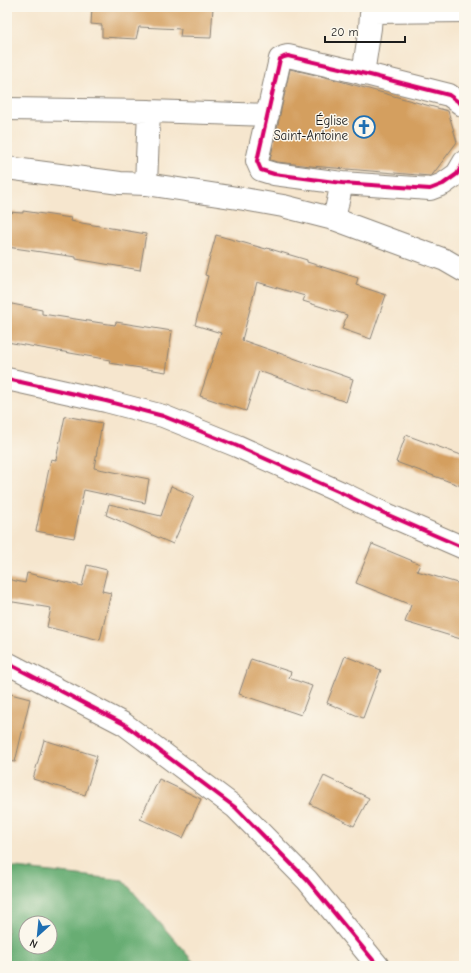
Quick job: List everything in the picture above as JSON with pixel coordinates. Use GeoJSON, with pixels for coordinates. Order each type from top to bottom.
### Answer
{"type":"FeatureCollection","features":[{"type":"Feature","properties":{"kind":"street"},"geometry":{"type":"LineString","coordinates":[[363,74],[371,14],[373,12],[464,11]]}},
{"type":"Feature","properties":{"kind":"street"},"geometry":{"type":"LineString","coordinates":[[464,106],[449,96],[288,56],[284,57],[280,59],[257,161],[261,170],[274,174],[342,183],[430,189],[443,184],[457,174],[464,162]]}},
{"type":"Feature","properties":{"kind":"street"},"geometry":{"type":"LineString","coordinates":[[7,109],[149,111],[268,116]]}},
{"type":"Feature","properties":{"kind":"street"},"geometry":{"type":"LineString","coordinates":[[146,184],[149,111]]}},
{"type":"Feature","properties":{"kind":"street"},"geometry":{"type":"LineString","coordinates":[[7,168],[120,183],[146,184],[283,206],[334,219],[444,260],[464,271]]}},
{"type":"Feature","properties":{"kind":"street"},"geometry":{"type":"LineString","coordinates":[[334,219],[342,183]]}},
{"type":"Feature","properties":{"kind":"street"},"geometry":{"type":"LineString","coordinates":[[7,379],[106,401],[163,416],[238,446],[464,548]]}},
{"type":"Feature","properties":{"kind":"street"},"geometry":{"type":"LineString","coordinates":[[7,663],[124,724],[236,808],[307,880],[378,966]]}},
{"type":"Feature","properties":{"kind":"green space"},"geometry":{"type":"Polygon","coordinates":[[[7,867],[123,880],[197,966],[7,966],[7,867]]]}},
{"type":"Feature","properties":{"kind":"building"},"geometry":{"type":"Polygon","coordinates":[[[92,7],[213,7],[211,38],[180,37],[181,29],[139,27],[136,39],[102,37],[102,25],[91,24],[92,7]]]}},
{"type":"Feature","properties":{"kind":"building","name":"Église Saint-Antoine"},"geometry":{"type":"Polygon","coordinates":[[[290,69],[329,78],[448,111],[457,142],[430,176],[311,166],[270,160],[290,69]]]}},
{"type":"Feature","properties":{"kind":"building"},"geometry":{"type":"Polygon","coordinates":[[[23,211],[71,218],[70,221],[146,234],[140,270],[76,259],[76,257],[7,247],[7,212],[23,213],[23,211]]]}},
{"type":"Feature","properties":{"kind":"building"},"geometry":{"type":"Polygon","coordinates":[[[216,235],[307,260],[307,262],[358,278],[356,285],[386,295],[371,339],[342,329],[347,315],[303,301],[305,296],[257,282],[242,340],[353,379],[346,402],[259,371],[246,411],[200,396],[221,333],[195,325],[208,276],[205,275],[216,235]]]}},
{"type":"Feature","properties":{"kind":"building"},"geometry":{"type":"Polygon","coordinates":[[[7,303],[42,310],[42,314],[115,325],[116,322],[172,331],[166,372],[109,363],[110,360],[7,342],[7,303]]]}},
{"type":"Feature","properties":{"kind":"building"},"geometry":{"type":"Polygon","coordinates":[[[65,416],[102,423],[94,468],[149,479],[145,503],[84,490],[74,538],[36,531],[51,459],[56,460],[65,416]]]}},
{"type":"Feature","properties":{"kind":"building"},"geometry":{"type":"Polygon","coordinates":[[[406,435],[464,456],[464,487],[396,462],[406,435]]]}},
{"type":"Feature","properties":{"kind":"building"},"geometry":{"type":"Polygon","coordinates":[[[171,486],[194,496],[173,544],[106,515],[109,504],[161,516],[171,486]]]}},
{"type":"Feature","properties":{"kind":"building"},"geometry":{"type":"Polygon","coordinates":[[[372,544],[420,564],[417,571],[464,585],[464,640],[405,622],[411,605],[356,583],[372,544]]]}},
{"type":"Feature","properties":{"kind":"building"},"geometry":{"type":"Polygon","coordinates":[[[87,565],[107,570],[102,591],[111,593],[100,640],[47,627],[51,608],[7,601],[7,579],[25,583],[27,573],[82,586],[87,565]]]}},
{"type":"Feature","properties":{"kind":"building"},"geometry":{"type":"Polygon","coordinates":[[[345,656],[381,670],[363,718],[327,703],[345,656]]]}},
{"type":"Feature","properties":{"kind":"building"},"geometry":{"type":"Polygon","coordinates":[[[251,659],[291,672],[289,678],[312,686],[301,715],[239,694],[251,659]]]}},
{"type":"Feature","properties":{"kind":"building"},"geometry":{"type":"Polygon","coordinates":[[[7,693],[30,699],[15,762],[7,761],[7,693]]]}},
{"type":"Feature","properties":{"kind":"building"},"geometry":{"type":"Polygon","coordinates":[[[44,740],[97,756],[85,795],[33,779],[44,740]]]}},
{"type":"Feature","properties":{"kind":"building"},"geometry":{"type":"Polygon","coordinates":[[[324,776],[369,798],[354,826],[310,804],[324,776]]]}},
{"type":"Feature","properties":{"kind":"building"},"geometry":{"type":"Polygon","coordinates":[[[159,779],[201,799],[183,838],[140,819],[159,779]]]}},
{"type":"Feature","properties":{"kind":"cycle path"},"geometry":{"type":"LineString","coordinates":[[464,106],[449,95],[288,56],[284,57],[280,59],[257,161],[261,170],[274,174],[342,183],[430,189],[443,184],[457,174],[464,162]]}},
{"type":"Feature","properties":{"kind":"cycle path"},"geometry":{"type":"LineString","coordinates":[[7,379],[106,401],[163,416],[237,446],[464,548]]}},
{"type":"Feature","properties":{"kind":"cycle path"},"geometry":{"type":"LineString","coordinates":[[7,663],[124,724],[236,808],[307,880],[378,966]]}},
{"type":"Feature","properties":{"kind":"place","name":"Église Saint-Antoine"},"geometry":{"type":"Point","coordinates":[364,127]}}]}
